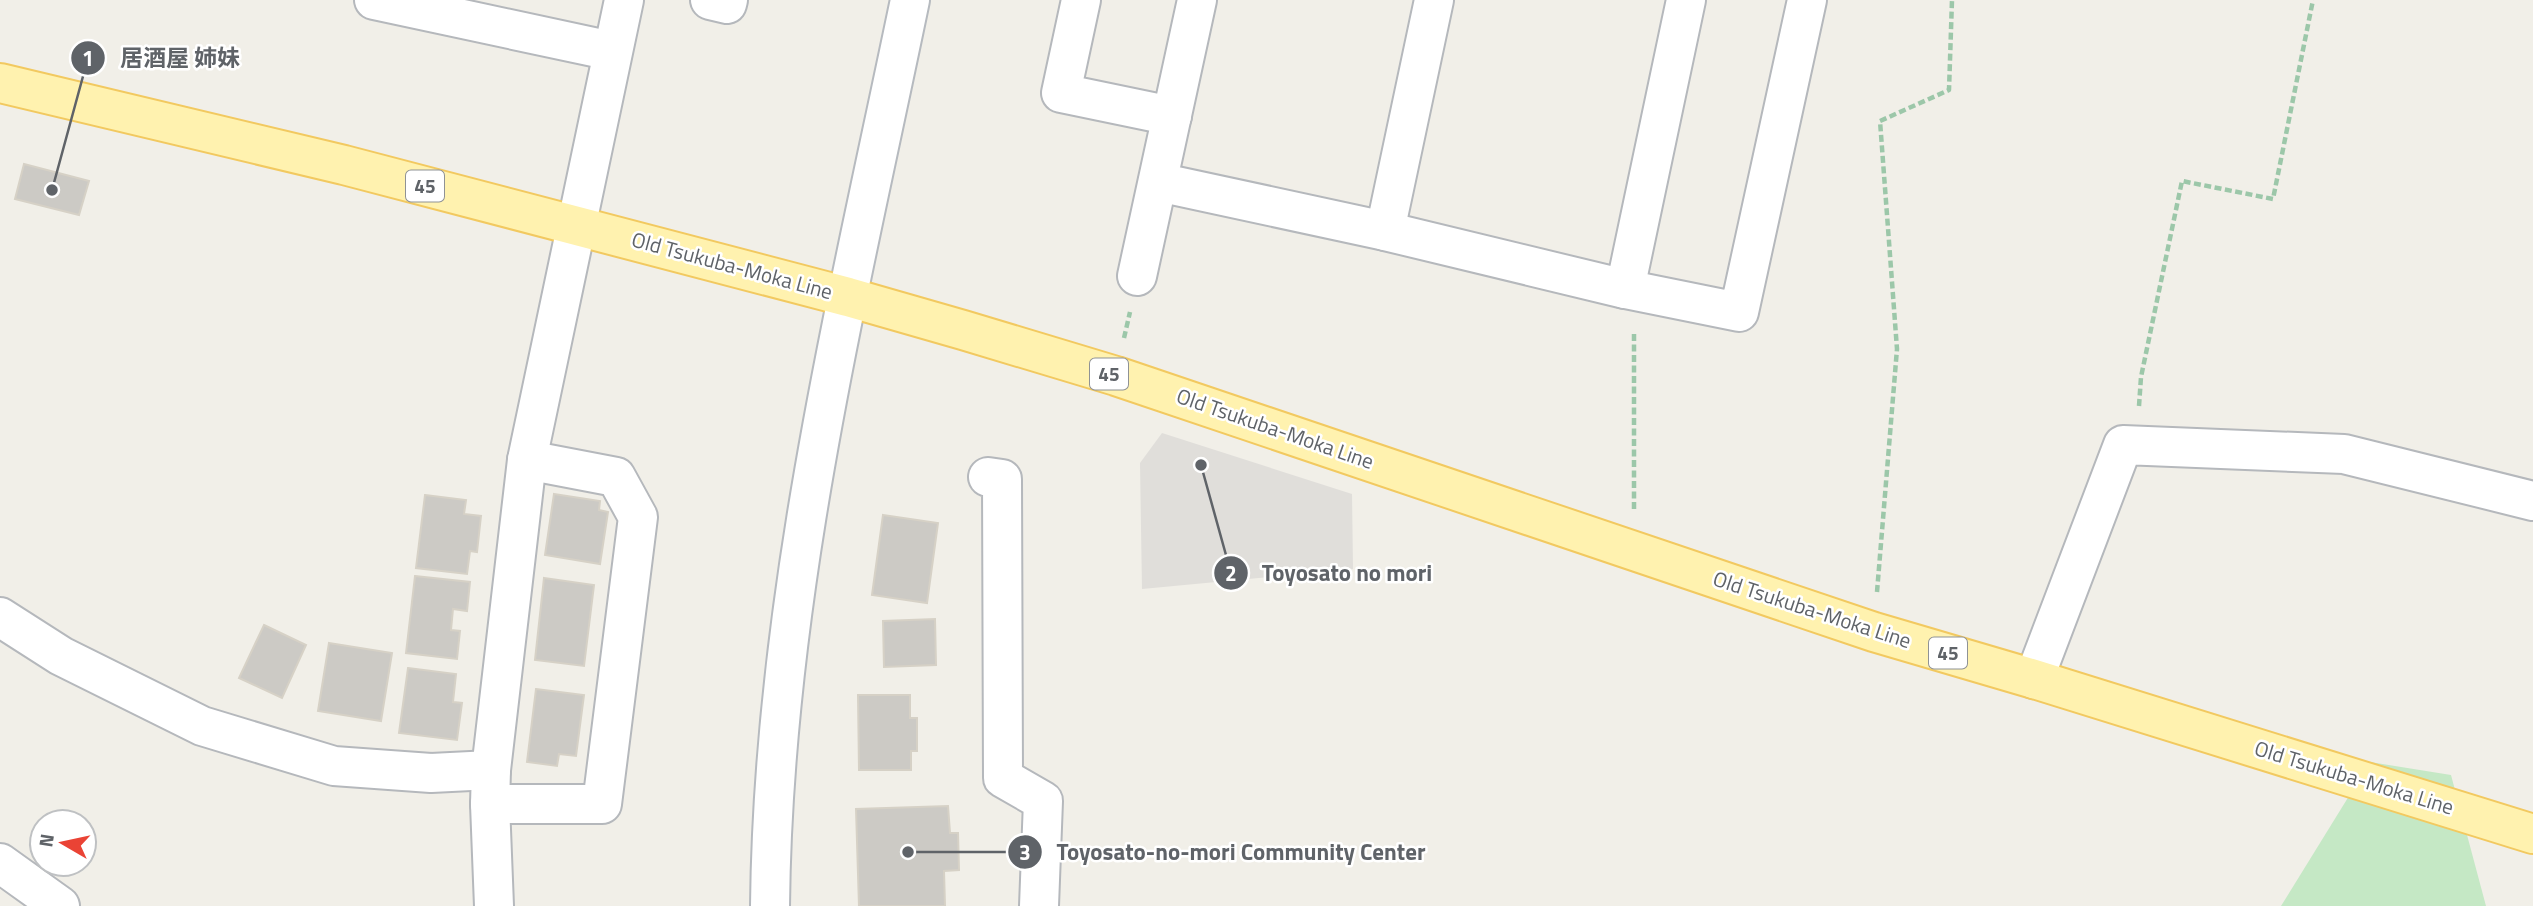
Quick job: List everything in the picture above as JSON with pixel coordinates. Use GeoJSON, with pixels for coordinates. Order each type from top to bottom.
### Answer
{"type":"FeatureCollection","features":[{"type":"Feature","properties":{"kind":"main road","name":"Old Tsukuba-Moka Line"},"geometry":{"type":"LineString","coordinates":[[0,83],[344,165],[848,296],[1116,376],[1874,632],[2533,834]]}},
{"type":"Feature","properties":{"kind":"street"},"geometry":{"type":"LineString","coordinates":[[494,906],[490,787],[527,460],[624,0]]}},
{"type":"Feature","properties":{"kind":"street"},"geometry":{"type":"LineString","coordinates":[[709,0],[727,4],[728,0]]}},
{"type":"Feature","properties":{"kind":"street"},"geometry":{"type":"LineString","coordinates":[[769,906],[775,751],[793,606],[824,412],[910,0]]}},
{"type":"Feature","properties":{"kind":"street"},"geometry":{"type":"LineString","coordinates":[[1081,0],[1061,93],[1172,116]]}},
{"type":"Feature","properties":{"kind":"street"},"geometry":{"type":"LineString","coordinates":[[1137,276],[1197,0]]}},
{"type":"Feature","properties":{"kind":"street"},"geometry":{"type":"LineString","coordinates":[[1385,231],[1434,0]]}},
{"type":"Feature","properties":{"kind":"street"},"geometry":{"type":"LineString","coordinates":[[1625,289],[1686,0]]}},
{"type":"Feature","properties":{"kind":"street"},"geometry":{"type":"LineString","coordinates":[[1158,182],[1385,231],[1625,289],[1739,312],[1807,0]]}},
{"type":"Feature","properties":{"kind":"street"},"geometry":{"type":"LineString","coordinates":[[397,3],[612,51]]}},
{"type":"Feature","properties":{"kind":"street"},"geometry":{"type":"LineString","coordinates":[[2034,679],[2123,445],[2344,454],[2533,501]]}},
{"type":"Feature","properties":{"kind":"street"},"geometry":{"type":"LineString","coordinates":[[0,617],[61,656],[202,726],[334,766],[431,774],[490,787],[602,804],[638,517],[616,477],[527,460]]}},
{"type":"Feature","properties":{"kind":"street"},"geometry":{"type":"LineString","coordinates":[[988,477],[1002,479],[1003,778],[1043,801],[1039,906]]}},
{"type":"Feature","properties":{"kind":"street"},"geometry":{"type":"LineString","coordinates":[[0,863],[60,906]]}},
{"type":"Feature","properties":{"kind":"path"},"geometry":{"type":"LineString","coordinates":[[1874,632],[1897,349],[1880,121],[1949,90],[1952,0]]}},
{"type":"Feature","properties":{"kind":"path"},"geometry":{"type":"LineString","coordinates":[[2137,445],[2141,377],[2182,181],[2273,199],[2314,0]]}},
{"type":"Feature","properties":{"kind":"path"},"geometry":{"type":"LineString","coordinates":[[1116,376],[1137,276]]}},
{"type":"Feature","properties":{"kind":"path"},"geometry":{"type":"LineString","coordinates":[[1625,289],[1634,312],[1634,551]]}},
{"type":"Feature","properties":{"kind":"shaded area"},"geometry":{"type":"Polygon","coordinates":[[[1162,433],[1352,494],[1353,569],[1142,589],[1140,463],[1162,433]]]}},
{"type":"Feature","properties":{"kind":"green space"},"geometry":{"type":"Polygon","coordinates":[[[2370,762],[2451,775],[2486,906],[2281,906],[2370,762]]]}},
{"type":"Feature","properties":{"kind":"building"},"geometry":{"type":"Polygon","coordinates":[[[24,164],[89,181],[79,215],[15,199],[24,164]]]}},
{"type":"Feature","properties":{"kind":"building"},"geometry":{"type":"Polygon","coordinates":[[[554,494],[600,501],[599,510],[608,512],[600,564],[545,555],[554,494]]]}},
{"type":"Feature","properties":{"kind":"building"},"geometry":{"type":"Polygon","coordinates":[[[425,495],[466,500],[464,514],[481,516],[477,552],[470,551],[467,574],[416,568],[425,495]]]}},
{"type":"Feature","properties":{"kind":"building"},"geometry":{"type":"Polygon","coordinates":[[[883,515],[938,523],[927,603],[872,595],[883,515]]]}},
{"type":"Feature","properties":{"kind":"building"},"geometry":{"type":"Polygon","coordinates":[[[415,576],[470,582],[467,611],[453,609],[451,630],[460,631],[457,659],[406,653],[415,576]]]}},
{"type":"Feature","properties":{"kind":"building"},"geometry":{"type":"Polygon","coordinates":[[[544,578],[594,585],[584,666],[535,660],[544,578]]]}},
{"type":"Feature","properties":{"kind":"building"},"geometry":{"type":"Polygon","coordinates":[[[935,619],[936,665],[884,667],[883,621],[935,619]]]}},
{"type":"Feature","properties":{"kind":"building"},"geometry":{"type":"Polygon","coordinates":[[[264,625],[306,645],[282,698],[239,678],[264,625]]]}},
{"type":"Feature","properties":{"kind":"building"},"geometry":{"type":"Polygon","coordinates":[[[329,643],[392,653],[381,721],[318,711],[329,643]]]}},
{"type":"Feature","properties":{"kind":"building"},"geometry":{"type":"Polygon","coordinates":[[[408,668],[456,674],[453,702],[462,703],[457,740],[399,733],[408,668]]]}},
{"type":"Feature","properties":{"kind":"building"},"geometry":{"type":"Polygon","coordinates":[[[536,689],[584,695],[576,756],[559,754],[557,766],[527,762],[536,689]]]}},
{"type":"Feature","properties":{"kind":"building"},"geometry":{"type":"Polygon","coordinates":[[[858,695],[910,695],[910,718],[917,718],[917,751],[911,751],[911,770],[859,770],[858,695]]]}},
{"type":"Feature","properties":{"kind":"building"},"geometry":{"type":"Polygon","coordinates":[[[948,806],[950,833],[958,833],[959,870],[944,871],[945,906],[859,906],[856,809],[948,806]]]}},
{"type":"Feature","properties":{"kind":"place","name":"居酒屋 姉妹"},"geometry":{"type":"Point","coordinates":[52,190]}},
{"type":"Feature","properties":{"kind":"place","name":"Toyosato no mori"},"geometry":{"type":"Point","coordinates":[1201,465]}},
{"type":"Feature","properties":{"kind":"place","name":"Toyosato-no-mori Community Center"},"geometry":{"type":"Point","coordinates":[908,852]}}]}
